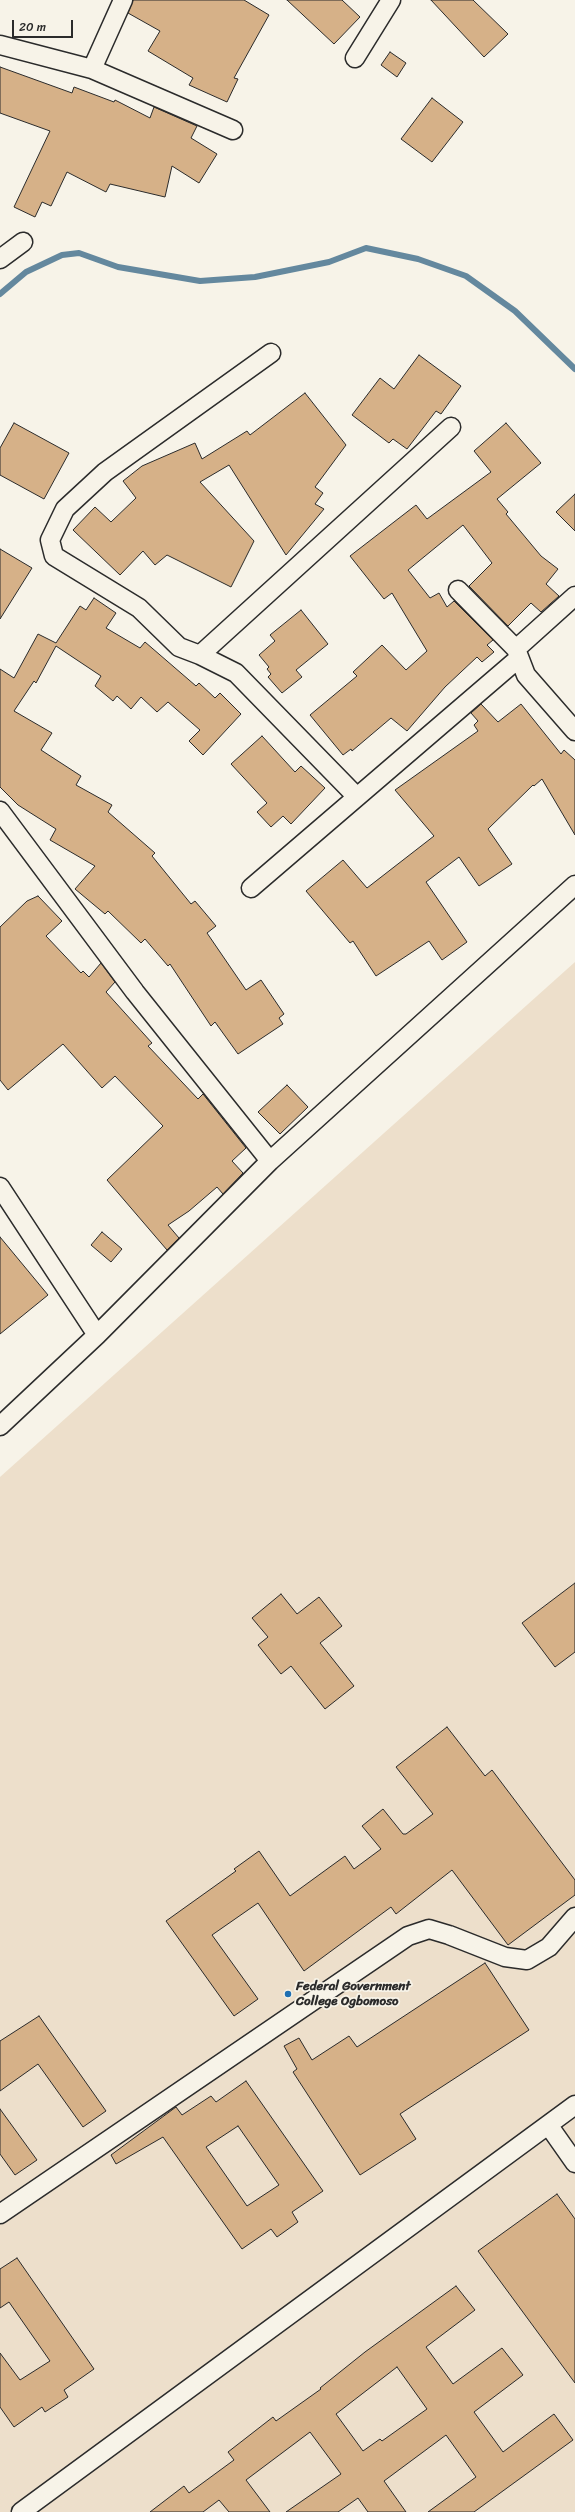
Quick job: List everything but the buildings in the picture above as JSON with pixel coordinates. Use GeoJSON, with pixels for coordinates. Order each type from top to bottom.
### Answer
{"type":"FeatureCollection","features":[{"type":"Feature","properties":{"kind":"street"},"geometry":{"type":"LineString","coordinates":[[92,69],[124,0]]}},
{"type":"Feature","properties":{"kind":"street"},"geometry":{"type":"LineString","coordinates":[[355,58],[391,0]]}},
{"type":"Feature","properties":{"kind":"street"},"geometry":{"type":"LineString","coordinates":[[0,45],[92,69],[233,130]]}},
{"type":"Feature","properties":{"kind":"street"},"geometry":{"type":"LineString","coordinates":[[0,259],[23,242]]}},
{"type":"Feature","properties":{"kind":"street"},"geometry":{"type":"LineString","coordinates":[[271,353],[105,472],[66,509],[50,540],[54,556],[139,608],[179,647],[200,654],[236,674],[357,798]]}},
{"type":"Feature","properties":{"kind":"street"},"geometry":{"type":"LineString","coordinates":[[200,654],[450,427]]}},
{"type":"Feature","properties":{"kind":"street"},"geometry":{"type":"LineString","coordinates":[[458,590],[517,654],[526,675],[575,731]]}},
{"type":"Feature","properties":{"kind":"street"},"geometry":{"type":"LineString","coordinates":[[251,888],[357,798],[517,654],[575,596]]}},
{"type":"Feature","properties":{"kind":"street"},"geometry":{"type":"LineString","coordinates":[[0,811],[135,992],[270,1161]]}},
{"type":"Feature","properties":{"kind":"street"},"geometry":{"type":"LineString","coordinates":[[0,1426],[97,1335],[270,1161],[575,885]]}},
{"type":"Feature","properties":{"kind":"street"},"geometry":{"type":"LineString","coordinates":[[0,1187],[97,1335]]}},
{"type":"Feature","properties":{"kind":"street"},"geometry":{"type":"LineString","coordinates":[[0,2214],[408,1936],[429,1930],[448,1935],[505,1957],[528,1960],[549,1947],[575,1917]]}},
{"type":"Feature","properties":{"kind":"street"},"geometry":{"type":"LineString","coordinates":[[21,2512],[549,2126],[575,2105]]}},
{"type":"Feature","properties":{"kind":"street"},"geometry":{"type":"LineString","coordinates":[[549,2126],[575,2163]]}},
{"type":"Feature","properties":{"kind":"shaded area","name":"Federal Government College Ogbomoso"},"geometry":{"type":"Polygon","coordinates":[[[575,962],[575,2512],[0,2512],[0,1477],[575,962]]]}},
{"type":"Feature","properties":{"kind":"waterway"},"geometry":{"type":"LineString","coordinates":[[0,294],[26,272],[62,255],[79,253],[118,267],[200,281],[255,277],[329,262],[366,248],[418,259],[466,276],[515,311],[575,369]]}},
{"type":"Feature","properties":{"kind":"place","name":"Federal Government College Ogbomoso"},"geometry":{"type":"Point","coordinates":[288,1994]}}]}
